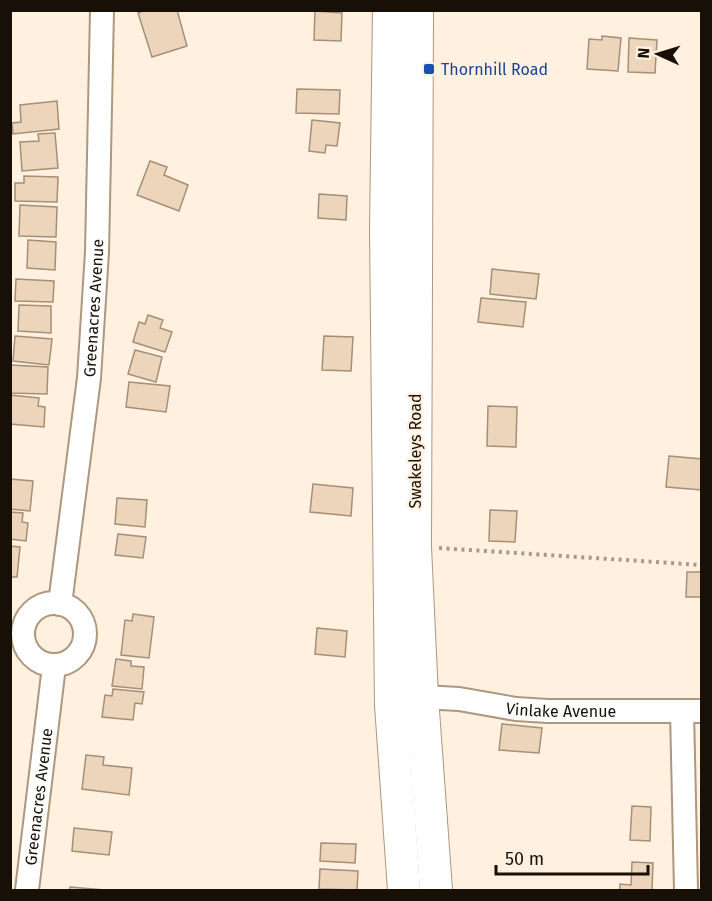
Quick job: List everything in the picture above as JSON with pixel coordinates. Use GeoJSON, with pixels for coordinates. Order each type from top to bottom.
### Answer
{"type":"FeatureCollection","features":[{"type":"Feature","properties":{"kind":"main road","name":"Swakeleys Road"},"geometry":{"type":"LineString","coordinates":[[389,10],[401,160],[422,697],[436,891]]}},
{"type":"Feature","properties":{"kind":"main road","name":"Swakeleys Road"},"geometry":{"type":"LineString","coordinates":[[404,891],[391,705],[401,160],[417,10]]}},
{"type":"Feature","properties":{"kind":"street","name":"Greenacres Avenue"},"geometry":{"type":"LineString","coordinates":[[60,604],[89,378],[97,252],[102,10]]}},
{"type":"Feature","properties":{"kind":"street"},"geometry":{"type":"LineString","coordinates":[[60,604],[76,612],[81,620],[85,637],[78,654],[72,660],[54,666],[46,665],[31,656],[17,622],[42,605],[60,604]]}},
{"type":"Feature","properties":{"kind":"street","name":"Greenacres Avenue"},"geometry":{"type":"LineString","coordinates":[[27,891],[54,666]]}},
{"type":"Feature","properties":{"kind":"street","name":"Vinlake Avenue"},"geometry":{"type":"LineString","coordinates":[[422,697],[459,699],[516,709],[548,711],[692,711]]}},
{"type":"Feature","properties":{"kind":"street"},"geometry":{"type":"LineString","coordinates":[[686,891],[692,711]]}},
{"type":"Feature","properties":{"kind":"path"},"geometry":{"type":"LineString","coordinates":[[415,547],[702,565]]}},
{"type":"Feature","properties":{"kind":"building"},"geometry":{"type":"Polygon","coordinates":[[[146,10],[177,10],[187,46],[152,57],[138,13],[146,10]]]}},
{"type":"Feature","properties":{"kind":"building"},"geometry":{"type":"Polygon","coordinates":[[[315,11],[342,13],[341,41],[314,40],[315,11]]]}},
{"type":"Feature","properties":{"kind":"building"},"geometry":{"type":"Polygon","coordinates":[[[602,36],[621,38],[618,71],[587,69],[589,39],[602,40],[602,36]]]}},
{"type":"Feature","properties":{"kind":"building"},"geometry":{"type":"Polygon","coordinates":[[[629,38],[657,40],[655,73],[628,72],[629,38]]]}},
{"type":"Feature","properties":{"kind":"building"},"geometry":{"type":"Polygon","coordinates":[[[297,89],[340,90],[339,114],[296,113],[297,89]]]}},
{"type":"Feature","properties":{"kind":"building"},"geometry":{"type":"Polygon","coordinates":[[[57,101],[59,129],[13,134],[12,123],[21,122],[20,105],[57,101]]]}},
{"type":"Feature","properties":{"kind":"building"},"geometry":{"type":"Polygon","coordinates":[[[312,120],[340,123],[337,146],[326,145],[325,153],[309,151],[312,120]]]}},
{"type":"Feature","properties":{"kind":"building"},"geometry":{"type":"Polygon","coordinates":[[[55,133],[58,168],[22,171],[20,142],[39,141],[38,134],[55,133]]]}},
{"type":"Feature","properties":{"kind":"building"},"geometry":{"type":"Polygon","coordinates":[[[150,161],[167,167],[164,175],[188,185],[179,211],[137,195],[150,161]]]}},
{"type":"Feature","properties":{"kind":"building"},"geometry":{"type":"Polygon","coordinates":[[[24,176],[58,177],[57,202],[15,201],[15,183],[24,183],[24,176]]]}},
{"type":"Feature","properties":{"kind":"building"},"geometry":{"type":"Polygon","coordinates":[[[319,194],[347,196],[346,220],[318,218],[319,194]]]}},
{"type":"Feature","properties":{"kind":"building"},"geometry":{"type":"Polygon","coordinates":[[[20,205],[57,207],[56,237],[19,236],[20,205]]]}},
{"type":"Feature","properties":{"kind":"building"},"geometry":{"type":"Polygon","coordinates":[[[28,240],[56,242],[55,270],[27,268],[28,240]]]}},
{"type":"Feature","properties":{"kind":"building"},"geometry":{"type":"Polygon","coordinates":[[[492,269],[539,274],[536,299],[490,294],[492,269]]]}},
{"type":"Feature","properties":{"kind":"building"},"geometry":{"type":"Polygon","coordinates":[[[16,279],[54,281],[53,302],[15,301],[16,279]]]}},
{"type":"Feature","properties":{"kind":"building"},"geometry":{"type":"Polygon","coordinates":[[[481,298],[526,302],[523,327],[478,322],[481,298]]]}},
{"type":"Feature","properties":{"kind":"building"},"geometry":{"type":"Polygon","coordinates":[[[19,305],[51,306],[51,333],[18,331],[19,305]]]}},
{"type":"Feature","properties":{"kind":"building"},"geometry":{"type":"Polygon","coordinates":[[[148,315],[163,320],[160,328],[172,332],[165,352],[133,342],[139,322],[145,324],[148,315]]]}},
{"type":"Feature","properties":{"kind":"building"},"geometry":{"type":"Polygon","coordinates":[[[15,336],[52,339],[49,365],[13,361],[15,336]]]}},
{"type":"Feature","properties":{"kind":"building"},"geometry":{"type":"Polygon","coordinates":[[[324,336],[353,337],[351,371],[322,370],[324,336]]]}},
{"type":"Feature","properties":{"kind":"building"},"geometry":{"type":"Polygon","coordinates":[[[135,350],[162,357],[156,382],[128,374],[135,350]]]}},
{"type":"Feature","properties":{"kind":"building"},"geometry":{"type":"Polygon","coordinates":[[[10,365],[48,367],[47,394],[10,393],[10,365]]]}},
{"type":"Feature","properties":{"kind":"building"},"geometry":{"type":"Polygon","coordinates":[[[129,382],[170,386],[166,412],[126,407],[129,382]]]}},
{"type":"Feature","properties":{"kind":"building"},"geometry":{"type":"Polygon","coordinates":[[[10,395],[39,398],[38,406],[45,407],[44,427],[10,424],[10,395]]]}},
{"type":"Feature","properties":{"kind":"building"},"geometry":{"type":"Polygon","coordinates":[[[488,406],[517,407],[516,447],[487,446],[488,406]]]}},
{"type":"Feature","properties":{"kind":"building"},"geometry":{"type":"Polygon","coordinates":[[[669,456],[702,459],[702,490],[666,487],[669,456]]]}},
{"type":"Feature","properties":{"kind":"building"},"geometry":{"type":"Polygon","coordinates":[[[10,479],[33,481],[30,511],[10,509],[10,479]]]}},
{"type":"Feature","properties":{"kind":"building"},"geometry":{"type":"Polygon","coordinates":[[[313,484],[353,488],[351,516],[310,512],[313,484]]]}},
{"type":"Feature","properties":{"kind":"building"},"geometry":{"type":"Polygon","coordinates":[[[117,498],[147,500],[145,527],[115,524],[117,498]]]}},
{"type":"Feature","properties":{"kind":"building"},"geometry":{"type":"Polygon","coordinates":[[[490,510],[517,511],[515,542],[489,541],[490,510]]]}},
{"type":"Feature","properties":{"kind":"building"},"geometry":{"type":"Polygon","coordinates":[[[10,512],[23,513],[22,522],[28,523],[26,541],[10,539],[10,512]]]}},
{"type":"Feature","properties":{"kind":"building"},"geometry":{"type":"Polygon","coordinates":[[[118,534],[146,537],[143,558],[115,555],[118,534]]]}},
{"type":"Feature","properties":{"kind":"building"},"geometry":{"type":"Polygon","coordinates":[[[10,546],[20,547],[17,577],[10,577],[10,546]]]}},
{"type":"Feature","properties":{"kind":"building"},"geometry":{"type":"Polygon","coordinates":[[[687,572],[702,572],[702,597],[686,597],[687,572]]]}},
{"type":"Feature","properties":{"kind":"building"},"geometry":{"type":"Polygon","coordinates":[[[133,614],[154,617],[149,658],[121,655],[125,620],[132,621],[133,614]]]}},
{"type":"Feature","properties":{"kind":"building"},"geometry":{"type":"Polygon","coordinates":[[[317,628],[347,631],[345,657],[315,654],[317,628]]]}},
{"type":"Feature","properties":{"kind":"building"},"geometry":{"type":"Polygon","coordinates":[[[116,659],[131,661],[131,666],[144,667],[142,689],[112,686],[116,659]]]}},
{"type":"Feature","properties":{"kind":"building"},"geometry":{"type":"Polygon","coordinates":[[[113,689],[144,692],[142,704],[135,703],[133,720],[102,717],[105,695],[112,696],[113,689]]]}},
{"type":"Feature","properties":{"kind":"building"},"geometry":{"type":"Polygon","coordinates":[[[502,724],[542,728],[539,753],[499,750],[502,724]]]}},
{"type":"Feature","properties":{"kind":"building"},"geometry":{"type":"Polygon","coordinates":[[[86,755],[104,757],[103,765],[132,768],[129,795],[82,789],[86,755]]]}},
{"type":"Feature","properties":{"kind":"building"},"geometry":{"type":"Polygon","coordinates":[[[632,806],[651,807],[650,841],[630,840],[632,806]]]}},
{"type":"Feature","properties":{"kind":"building"},"geometry":{"type":"Polygon","coordinates":[[[74,828],[112,832],[109,855],[72,851],[74,828]]]}},
{"type":"Feature","properties":{"kind":"building"},"geometry":{"type":"Polygon","coordinates":[[[321,843],[356,844],[355,863],[320,861],[321,843]]]}},
{"type":"Feature","properties":{"kind":"building"},"geometry":{"type":"Polygon","coordinates":[[[632,862],[653,863],[652,890],[620,890],[620,884],[631,885],[632,862]]]}},
{"type":"Feature","properties":{"kind":"building"},"geometry":{"type":"Polygon","coordinates":[[[320,869],[358,871],[357,890],[319,889],[320,869]]]}},
{"type":"Feature","properties":{"kind":"building"},"geometry":{"type":"Polygon","coordinates":[[[70,887],[105,890],[70,890],[70,887]]]}},
{"type":"Feature","properties":{"kind":"place","name":"Thornhill Road"},"geometry":{"type":"Point","coordinates":[429,69]}}]}
